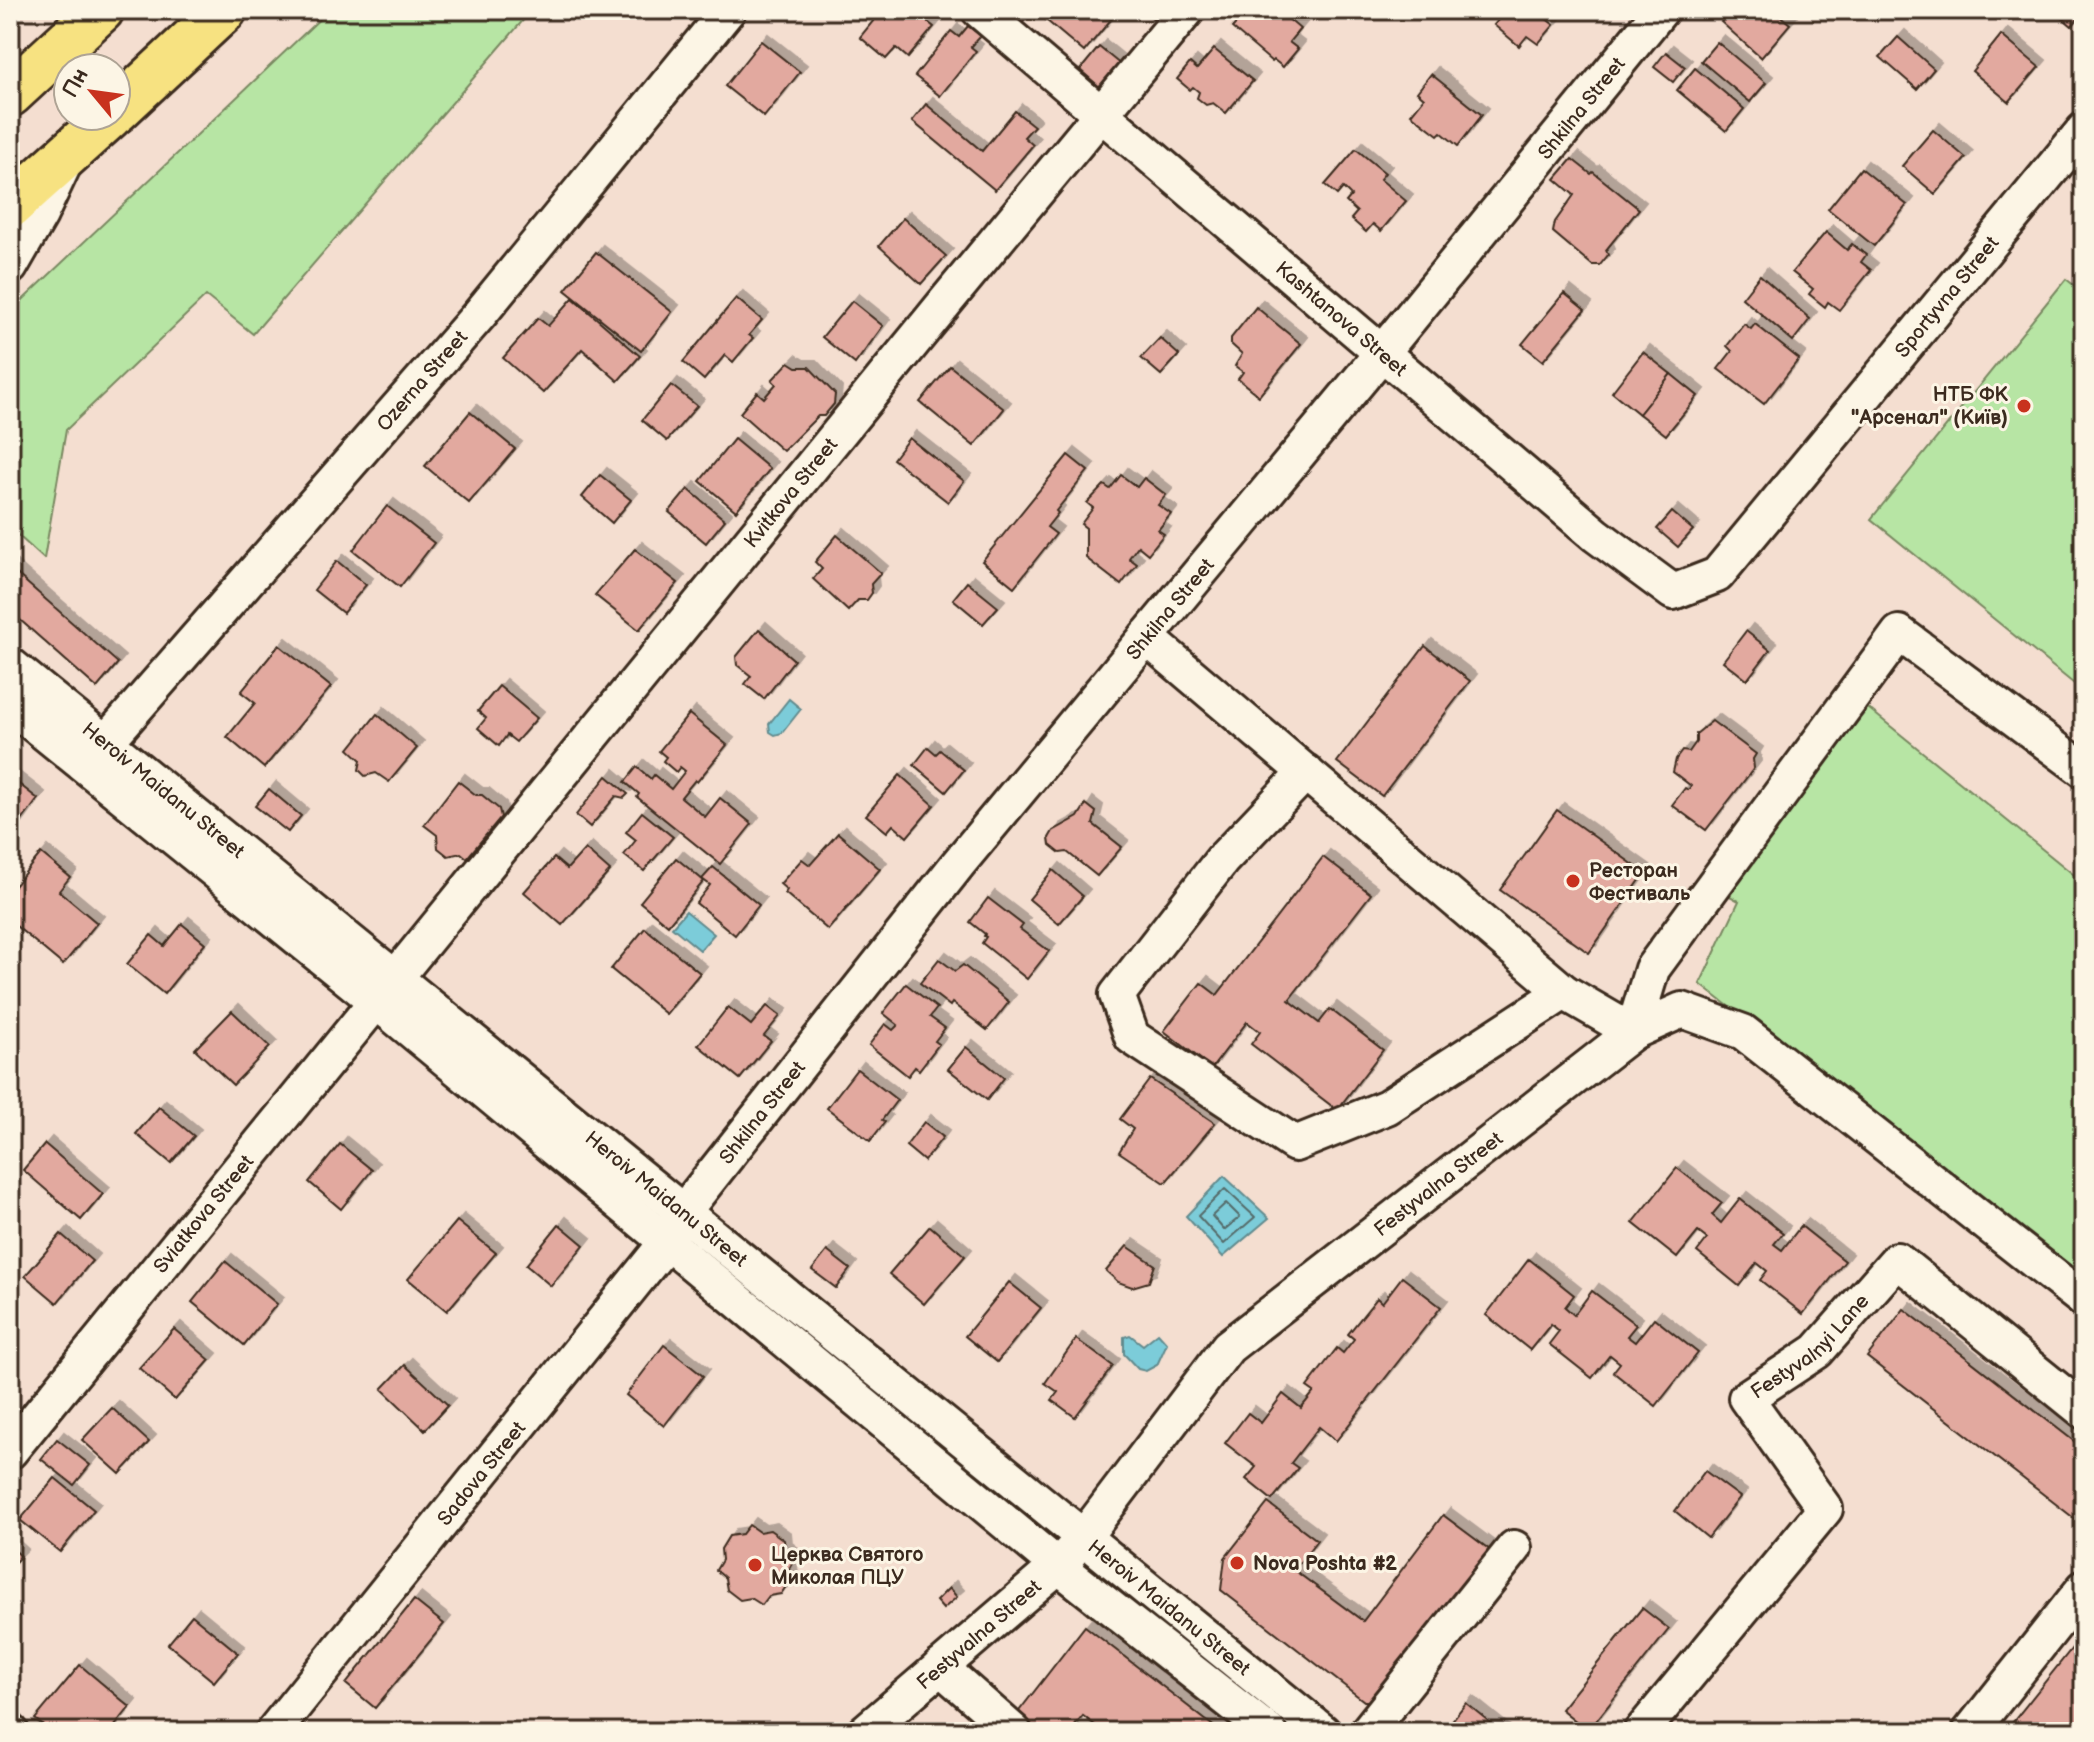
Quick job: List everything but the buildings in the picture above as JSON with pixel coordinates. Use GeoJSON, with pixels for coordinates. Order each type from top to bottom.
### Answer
{"type":"FeatureCollection","features":[{"type":"Feature","properties":{"kind":"highway"},"geometry":{"type":"LineString","coordinates":[[10,94],[101,10]]}},
{"type":"Feature","properties":{"kind":"highway"},"geometry":{"type":"LineString","coordinates":[[132,96],[224,10]]}},
{"type":"Feature","properties":{"kind":"highway"},"geometry":{"type":"LineString","coordinates":[[10,206],[93,132]]}},
{"type":"Feature","properties":{"kind":"street","name":"Ozerna Street"},"geometry":{"type":"LineString","coordinates":[[106,742],[479,315],[728,10]]}},
{"type":"Feature","properties":{"kind":"street","name":"Kashtanova Street"},"geometry":{"type":"LineString","coordinates":[[979,10],[1596,535],[1673,592],[1717,575]]}},
{"type":"Feature","properties":{"kind":"street","name":"Kvitkova Street"},"geometry":{"type":"LineString","coordinates":[[386,990],[1187,10]]}},
{"type":"Feature","properties":{"kind":"street","name":"Shkilna Street"},"geometry":{"type":"LineString","coordinates":[[675,1227],[958,864],[1382,353],[1661,10]]}},
{"type":"Feature","properties":{"kind":"street","name":"Sportyvna Street"},"geometry":{"type":"LineString","coordinates":[[1717,575],[2084,130]]}},
{"type":"Feature","properties":{"kind":"street"},"geometry":{"type":"LineString","coordinates":[[10,267],[70,153]]}},
{"type":"Feature","properties":{"kind":"street"},"geometry":{"type":"LineString","coordinates":[[1146,637],[1564,992],[1633,1032],[1652,969],[1899,633],[2084,770]]}},
{"type":"Feature","properties":{"kind":"street","name":"Heroiv Maidanu Street"},"geometry":{"type":"LineString","coordinates":[[10,665],[106,742],[386,990],[675,1227],[1083,1538],[1323,1732]]}},
{"type":"Feature","properties":{"kind":"street","name":"Heroiv Maidanu Street"},"geometry":{"type":"LineString","coordinates":[[10,705],[386,990]]}},
{"type":"Feature","properties":{"kind":"street"},"geometry":{"type":"LineString","coordinates":[[1306,772],[1222,860],[1117,995],[1132,1037],[1295,1144],[1387,1107],[1564,992]]}},
{"type":"Feature","properties":{"kind":"street","name":"Sviatkova Street"},"geometry":{"type":"LineString","coordinates":[[10,1451],[386,990]]}},
{"type":"Feature","properties":{"kind":"street","name":"Festyvalna Street"},"geometry":{"type":"LineString","coordinates":[[865,1732],[1058,1566],[1083,1538],[1228,1347],[1633,1032],[1682,1010],[1743,1032],[2084,1300]]}},
{"type":"Feature","properties":{"kind":"street","name":"Heroiv Maidanu Street"},"geometry":{"type":"LineString","coordinates":[[675,1227],[1058,1566],[1269,1732]]}},
{"type":"Feature","properties":{"kind":"street","name":"Sadova Street"},"geometry":{"type":"LineString","coordinates":[[273,1732],[675,1227]]}},
{"type":"Feature","properties":{"kind":"street","name":"Festyvalnyi Lane"},"geometry":{"type":"LineString","coordinates":[[1641,1732],[1825,1509],[1746,1398],[1817,1351],[1897,1260],[2084,1411]]}},
{"type":"Feature","properties":{"kind":"street"},"geometry":{"type":"LineString","coordinates":[[1367,1732],[1514,1548]]}},
{"type":"Feature","properties":{"kind":"street"},"geometry":{"type":"LineString","coordinates":[[1970,1732],[2084,1588]]}},
{"type":"Feature","properties":{"kind":"street"},"geometry":{"type":"LineString","coordinates":[[940,1667],[1014,1732]]}},
{"type":"Feature","properties":{"kind":"green space"},"geometry":{"type":"Polygon","coordinates":[[[329,10],[532,10],[253,334],[206,296],[66,430],[44,559],[10,528],[10,312],[329,10]]]}},
{"type":"Feature","properties":{"kind":"green space","name":"НТБ ФК \"Арсенал\" (Київ)"},"geometry":{"type":"Polygon","coordinates":[[[2066,279],[2084,293],[2084,692],[1871,519],[2066,279]]]}},
{"type":"Feature","properties":{"kind":"green space"},"geometry":{"type":"Polygon","coordinates":[[[1868,708],[2084,883],[2084,1283],[1700,984],[1739,901],[1726,894],[1868,708]]]}},
{"type":"Feature","properties":{"kind":"water"},"geometry":{"type":"Polygon","coordinates":[[[789,699],[801,709],[782,733],[775,735],[770,732],[769,724],[789,699]]]}},
{"type":"Feature","properties":{"kind":"water"},"geometry":{"type":"Polygon","coordinates":[[[686,911],[714,934],[700,950],[672,927],[686,911]]]}},
{"type":"Feature","properties":{"kind":"water"},"geometry":{"type":"Polygon","coordinates":[[[1224,1176],[1269,1218],[1223,1257],[1186,1216],[1224,1176]]]}},
{"type":"Feature","properties":{"kind":"water"},"geometry":{"type":"Polygon","coordinates":[[[1158,1333],[1167,1343],[1157,1365],[1146,1371],[1138,1369],[1124,1354],[1124,1337],[1130,1335],[1143,1345],[1158,1333]]]}},
{"type":"Feature","properties":{"kind":"place","name":"НТБ ФК \"Арсенал\" (Київ)"},"geometry":{"type":"Point","coordinates":[2024,406]}},
{"type":"Feature","properties":{"kind":"place","name":"Ресторан Фестиваль"},"geometry":{"type":"Point","coordinates":[1573,881]}},
{"type":"Feature","properties":{"kind":"place","name":"Nova Poshta #2"},"geometry":{"type":"Point","coordinates":[1237,1563]}},
{"type":"Feature","properties":{"kind":"place","name":"Церква Святого Миколая ПЦУ"},"geometry":{"type":"Point","coordinates":[755,1565]}}]}
